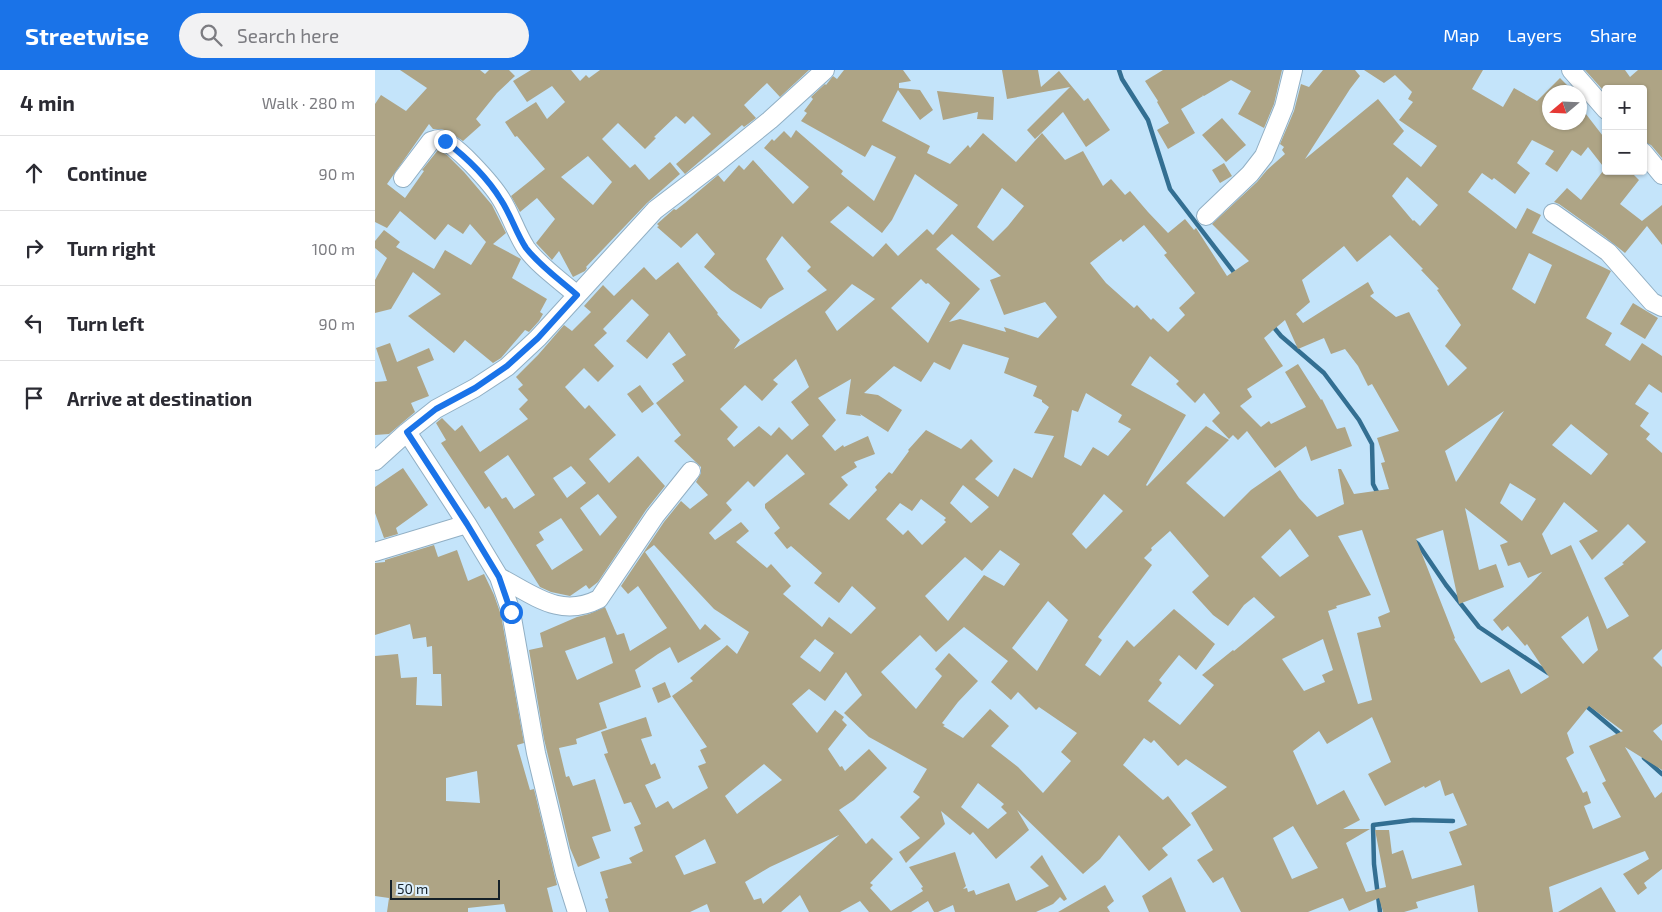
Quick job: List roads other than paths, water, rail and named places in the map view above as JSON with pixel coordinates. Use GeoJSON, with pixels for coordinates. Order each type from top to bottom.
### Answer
{"type":"FeatureCollection","features":[{"type":"Feature","properties":{"kind":"street"},"geometry":{"type":"LineString","coordinates":[[375,461],[436,409],[475,388],[507,366],[538,338],[655,210],[770,120],[825,70]]}},
{"type":"Feature","properties":{"kind":"street"},"geometry":{"type":"LineString","coordinates":[[1206,216],[1250,174],[1264,156],[1284,107],[1293,70]]}},
{"type":"Feature","properties":{"kind":"street"},"geometry":{"type":"LineString","coordinates":[[1571,70],[1602,105]]}},
{"type":"Feature","properties":{"kind":"street"},"geometry":{"type":"LineString","coordinates":[[403,178],[431,141],[438,138],[445,141],[462,154],[491,186],[501,200],[525,246],[534,258],[577,295]]}},
{"type":"Feature","properties":{"kind":"street"},"geometry":{"type":"LineString","coordinates":[[1647,157],[1662,176]]}},
{"type":"Feature","properties":{"kind":"street"},"geometry":{"type":"LineString","coordinates":[[1553,214],[1608,252],[1652,302],[1662,307]]}},
{"type":"Feature","properties":{"kind":"street"},"geometry":{"type":"LineString","coordinates":[[407,432],[499,577],[515,629],[536,753],[565,874],[577,912]]}},
{"type":"Feature","properties":{"kind":"street"},"geometry":{"type":"LineString","coordinates":[[499,577],[557,606],[574,608],[599,599],[655,516],[691,471]]}},
{"type":"Feature","properties":{"kind":"street"},"geometry":{"type":"LineString","coordinates":[[375,552],[467,524]]}},
{"type":"Feature","properties":{"kind":"waterway"},"geometry":{"type":"LineString","coordinates":[[1119,70],[1122,79],[1148,120],[1170,189],[1236,275]]}},
{"type":"Feature","properties":{"kind":"waterway"},"geometry":{"type":"LineString","coordinates":[[1271,324],[1281,336],[1324,373],[1359,420],[1372,444],[1373,484],[1378,494]]}},
{"type":"Feature","properties":{"kind":"waterway"},"geometry":{"type":"LineString","coordinates":[[1413,540],[1418,544],[1446,585],[1479,627],[1548,673]]}},
{"type":"Feature","properties":{"kind":"waterway"},"geometry":{"type":"LineString","coordinates":[[1584,704],[1622,736]]}},
{"type":"Feature","properties":{"kind":"waterway"},"geometry":{"type":"LineString","coordinates":[[1644,758],[1662,774]]}},
{"type":"Feature","properties":{"kind":"waterway"},"geometry":{"type":"LineString","coordinates":[[1380,912],[1374,864],[1373,825],[1413,820],[1453,821]]}}]}
